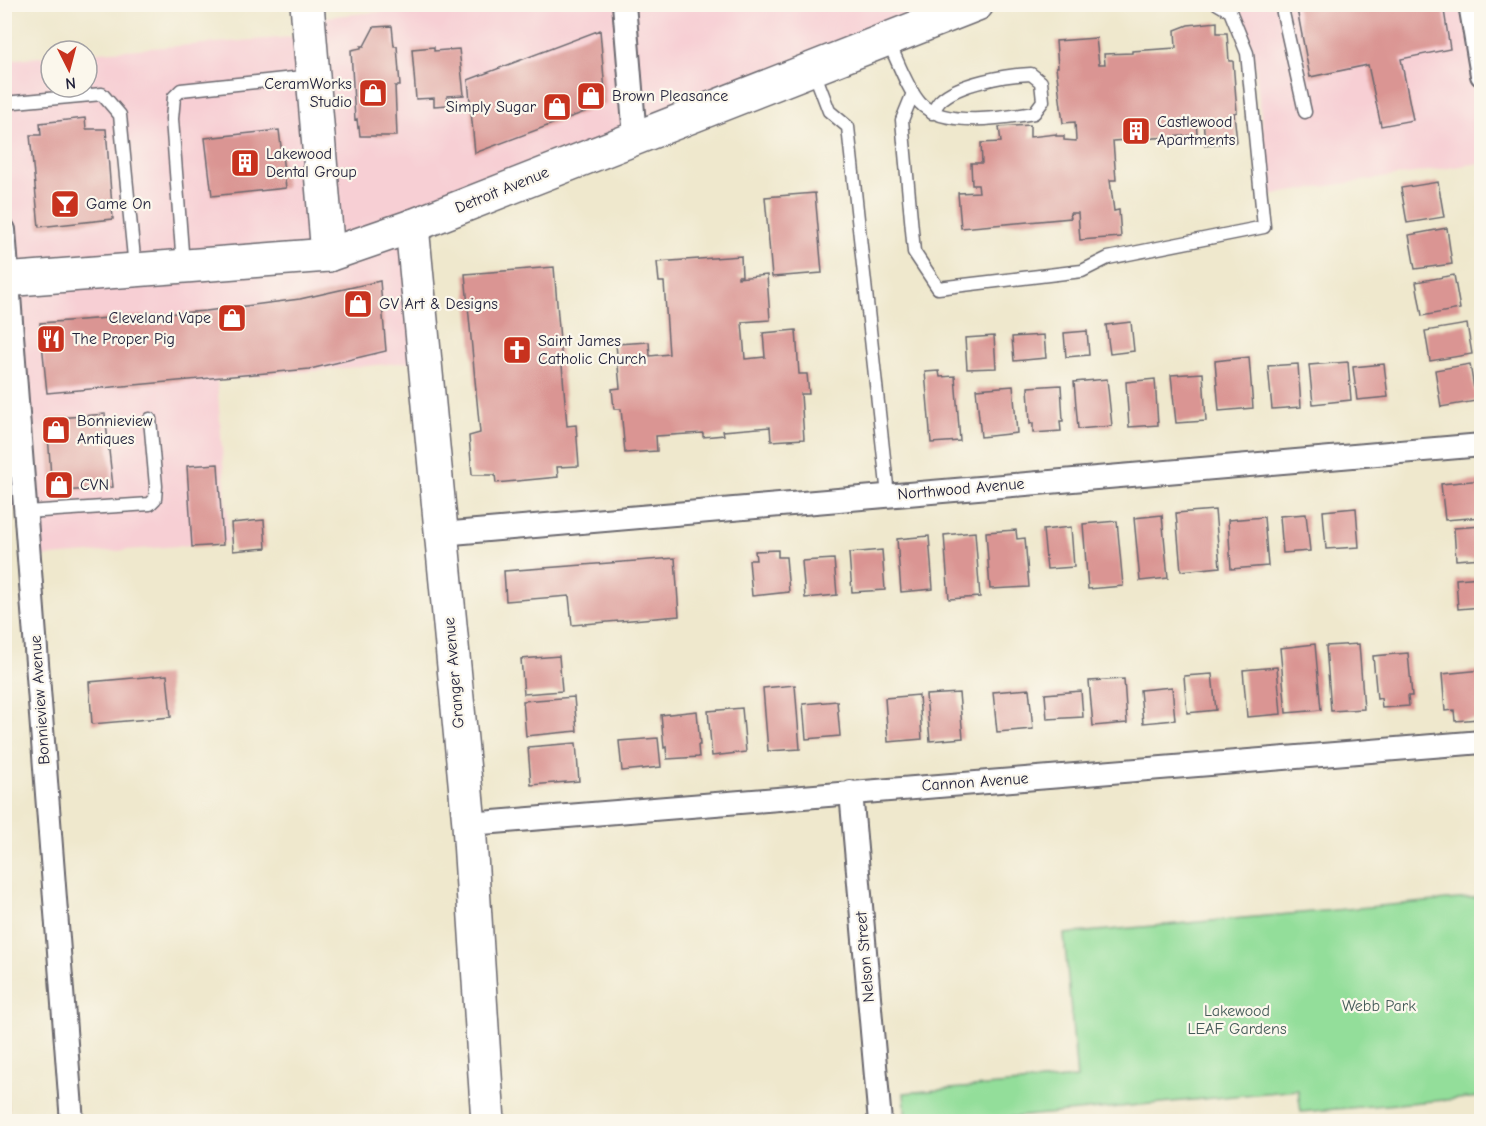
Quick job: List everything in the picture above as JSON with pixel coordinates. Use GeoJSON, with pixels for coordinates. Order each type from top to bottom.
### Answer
{"type":"FeatureCollection","features":[{"type":"Feature","properties":{"kind":"street"},"geometry":{"type":"LineString","coordinates":[[307,4],[328,255]]}},
{"type":"Feature","properties":{"kind":"street"},"geometry":{"type":"LineString","coordinates":[[624,4],[635,137]]}},
{"type":"Feature","properties":{"kind":"street","name":"Detroit Avenue"},"geometry":{"type":"LineString","coordinates":[[7,280],[328,255],[412,226],[887,38],[938,11],[977,4]]}},
{"type":"Feature","properties":{"kind":"street"},"geometry":{"type":"LineString","coordinates":[[1474,13],[1482,75]]}},
{"type":"Feature","properties":{"kind":"street","name":"Granger Avenue"},"geometry":{"type":"LineString","coordinates":[[412,226],[469,824],[488,1122]]}},
{"type":"Feature","properties":{"kind":"street","name":"Bonnieview Avenue"},"geometry":{"type":"LineString","coordinates":[[4,230],[14,471],[26,512],[72,1122]]}},
{"type":"Feature","properties":{"kind":"street","name":"Northwood Avenue"},"geometry":{"type":"LineString","coordinates":[[441,534],[1482,445]]}},
{"type":"Feature","properties":{"kind":"street","name":"Cannon Avenue"},"geometry":{"type":"LineString","coordinates":[[469,824],[1482,742]]}},
{"type":"Feature","properties":{"kind":"street","name":"Nelson Street"},"geometry":{"type":"LineString","coordinates":[[850,792],[880,1122]]}},
{"type":"Feature","properties":{"kind":"lane"},"geometry":{"type":"LineString","coordinates":[[913,93],[902,120],[914,252],[938,288],[1082,271],[1108,258],[1264,227],[1247,52],[1230,11],[1218,4]]}},
{"type":"Feature","properties":{"kind":"lane"},"geometry":{"type":"LineString","coordinates":[[1281,4],[1305,112]]}},
{"type":"Feature","properties":{"kind":"lane"},"geometry":{"type":"LineString","coordinates":[[887,38],[920,103],[932,113],[945,117],[999,117],[1034,112],[1043,101],[1041,82],[1032,74],[1019,74],[974,84],[941,100],[932,113]]}},
{"type":"Feature","properties":{"kind":"lane"},"geometry":{"type":"LineString","coordinates":[[812,68],[829,111],[848,127],[888,495]]}},
{"type":"Feature","properties":{"kind":"lane"},"geometry":{"type":"LineString","coordinates":[[183,266],[172,119],[174,98],[182,90],[313,76]]}},
{"type":"Feature","properties":{"kind":"lane"},"geometry":{"type":"LineString","coordinates":[[4,103],[102,94],[120,115],[135,270]]}},
{"type":"Feature","properties":{"kind":"lane"},"geometry":{"type":"LineString","coordinates":[[26,512],[150,504],[155,499],[156,486],[150,419]]}},
{"type":"Feature","properties":{"kind":"shaded area"},"geometry":{"type":"Polygon","coordinates":[[[407,5],[1009,5],[406,234],[420,361],[217,380],[229,542],[26,558],[22,508],[5,510],[5,60],[39,57],[39,99],[99,99],[99,52],[306,36],[304,19],[406,9],[407,5]]]}},
{"type":"Feature","properties":{"kind":"shaded area"},"geometry":{"type":"Polygon","coordinates":[[[1239,5],[1481,5],[1481,163],[1270,195],[1254,56],[1239,5]]]}},
{"type":"Feature","properties":{"kind":"green space","name":"Webb Park"},"geometry":{"type":"Polygon","coordinates":[[[1481,897],[1481,1097],[1301,1112],[1298,1090],[973,1121],[906,1121],[904,1093],[1077,1078],[1064,934],[1481,897]]]}},
{"type":"Feature","properties":{"kind":"building"},"geometry":{"type":"Polygon","coordinates":[[[1296,4],[1443,4],[1450,49],[1401,59],[1413,120],[1381,126],[1368,65],[1310,77],[1296,4]]]}},
{"type":"Feature","properties":{"kind":"building","name":"Castlewood Apartments"},"geometry":{"type":"Polygon","coordinates":[[[1217,22],[1217,33],[1227,33],[1229,61],[1233,61],[1237,142],[1205,145],[1203,119],[1196,119],[1197,135],[1113,141],[1116,180],[1110,180],[1114,211],[1119,210],[1121,237],[1080,240],[1078,213],[1070,213],[1071,218],[961,228],[958,193],[979,192],[978,185],[972,185],[971,163],[982,163],[981,143],[1001,142],[999,127],[1030,125],[1030,137],[1056,134],[1056,136],[1064,136],[1064,140],[1076,141],[1075,122],[1063,123],[1056,67],[1058,67],[1056,41],[1096,38],[1099,64],[1105,64],[1104,54],[1176,48],[1175,30],[1188,25],[1217,22]]]}},
{"type":"Feature","properties":{"kind":"building"},"geometry":{"type":"Polygon","coordinates":[[[392,26],[394,46],[397,46],[400,86],[395,86],[397,136],[360,136],[357,119],[355,120],[351,50],[364,46],[374,27],[392,26]]]}},
{"type":"Feature","properties":{"kind":"building"},"geometry":{"type":"Polygon","coordinates":[[[600,30],[606,104],[475,153],[468,80],[600,30]]]}},
{"type":"Feature","properties":{"kind":"building"},"geometry":{"type":"Polygon","coordinates":[[[434,47],[434,51],[459,49],[464,95],[447,96],[448,105],[434,106],[434,98],[416,99],[412,49],[434,47]]]}},
{"type":"Feature","properties":{"kind":"building"},"geometry":{"type":"Polygon","coordinates":[[[85,118],[86,129],[106,129],[113,219],[39,227],[30,135],[41,135],[40,123],[85,118]]]}},
{"type":"Feature","properties":{"kind":"building","name":"Lakewood Dental Group"},"geometry":{"type":"Polygon","coordinates":[[[279,130],[286,188],[212,196],[205,138],[279,130]]]}},
{"type":"Feature","properties":{"kind":"building"},"geometry":{"type":"Polygon","coordinates":[[[1438,182],[1444,217],[1407,223],[1401,188],[1438,182]]]}},
{"type":"Feature","properties":{"kind":"building"},"geometry":{"type":"Polygon","coordinates":[[[815,193],[822,273],[772,277],[765,197],[815,193]]]}},
{"type":"Feature","properties":{"kind":"building"},"geometry":{"type":"Polygon","coordinates":[[[1447,228],[1452,264],[1415,269],[1409,235],[1447,228]]]}},
{"type":"Feature","properties":{"kind":"building"},"geometry":{"type":"Polygon","coordinates":[[[741,256],[742,276],[738,278],[767,275],[770,320],[742,322],[745,359],[765,357],[763,333],[796,330],[799,374],[807,374],[809,394],[801,394],[804,439],[771,441],[770,427],[723,431],[724,435],[703,437],[703,433],[656,436],[657,451],[625,453],[621,409],[614,409],[612,389],[620,388],[616,344],[649,342],[650,356],[669,354],[664,282],[659,282],[657,262],[741,256]]]}},
{"type":"Feature","properties":{"kind":"building","name":"Saint James Catholic Church"},"geometry":{"type":"Polygon","coordinates":[[[554,267],[567,426],[576,425],[579,466],[557,467],[558,477],[496,483],[495,475],[472,475],[469,436],[480,433],[465,274],[554,267]]]}},
{"type":"Feature","properties":{"kind":"building"},"geometry":{"type":"Polygon","coordinates":[[[1454,275],[1460,309],[1422,316],[1416,282],[1454,275]]]}},
{"type":"Feature","properties":{"kind":"building"},"geometry":{"type":"Polygon","coordinates":[[[380,281],[386,351],[310,369],[47,393],[40,323],[206,311],[300,299],[380,281]]]}},
{"type":"Feature","properties":{"kind":"building"},"geometry":{"type":"Polygon","coordinates":[[[1131,322],[1134,351],[1110,354],[1106,325],[1131,322]]]}},
{"type":"Feature","properties":{"kind":"building"},"geometry":{"type":"Polygon","coordinates":[[[1467,324],[1472,354],[1430,361],[1425,331],[1467,324]]]}},
{"type":"Feature","properties":{"kind":"building"},"geometry":{"type":"Polygon","coordinates":[[[1087,331],[1089,355],[1066,357],[1064,333],[1087,331]]]}},
{"type":"Feature","properties":{"kind":"building"},"geometry":{"type":"Polygon","coordinates":[[[1044,335],[1046,358],[1014,361],[1012,337],[1044,335]]]}},
{"type":"Feature","properties":{"kind":"building"},"geometry":{"type":"Polygon","coordinates":[[[994,336],[996,368],[967,369],[965,338],[994,336]]]}},
{"type":"Feature","properties":{"kind":"building"},"geometry":{"type":"Polygon","coordinates":[[[1249,357],[1253,408],[1219,411],[1215,361],[1249,357]]]}},
{"type":"Feature","properties":{"kind":"building"},"geometry":{"type":"Polygon","coordinates":[[[1348,362],[1351,400],[1313,404],[1309,365],[1348,362]]]}},
{"type":"Feature","properties":{"kind":"building"},"geometry":{"type":"Polygon","coordinates":[[[1298,364],[1301,407],[1272,409],[1268,366],[1298,364]]]}},
{"type":"Feature","properties":{"kind":"building"},"geometry":{"type":"Polygon","coordinates":[[[1384,364],[1388,397],[1357,400],[1353,367],[1384,364]]]}},
{"type":"Feature","properties":{"kind":"building"},"geometry":{"type":"Polygon","coordinates":[[[1470,364],[1476,401],[1441,407],[1435,370],[1470,364]]]}},
{"type":"Feature","properties":{"kind":"building"},"geometry":{"type":"Polygon","coordinates":[[[939,371],[940,377],[955,376],[960,441],[931,443],[925,372],[939,371]]]}},
{"type":"Feature","properties":{"kind":"building"},"geometry":{"type":"Polygon","coordinates":[[[1203,373],[1206,421],[1176,423],[1171,375],[1203,373]]]}},
{"type":"Feature","properties":{"kind":"building"},"geometry":{"type":"Polygon","coordinates":[[[1107,379],[1112,426],[1078,429],[1074,382],[1107,379]]]}},
{"type":"Feature","properties":{"kind":"building"},"geometry":{"type":"Polygon","coordinates":[[[1155,379],[1158,425],[1129,427],[1126,382],[1155,379]]]}},
{"type":"Feature","properties":{"kind":"building"},"geometry":{"type":"Polygon","coordinates":[[[1061,385],[1063,421],[1060,421],[1061,431],[1033,433],[1033,423],[1030,424],[1028,387],[1061,385]]]}},
{"type":"Feature","properties":{"kind":"building"},"geometry":{"type":"Polygon","coordinates":[[[1013,386],[1017,433],[981,437],[976,389],[1013,386]]]}},
{"type":"Feature","properties":{"kind":"building"},"geometry":{"type":"Polygon","coordinates":[[[105,414],[113,487],[52,492],[47,419],[105,414]]]}},
{"type":"Feature","properties":{"kind":"building"},"geometry":{"type":"Polygon","coordinates":[[[218,464],[223,545],[192,547],[187,466],[218,464]]]}},
{"type":"Feature","properties":{"kind":"building"},"geometry":{"type":"Polygon","coordinates":[[[1482,480],[1482,517],[1445,520],[1441,484],[1482,480]]]}},
{"type":"Feature","properties":{"kind":"building"},"geometry":{"type":"Polygon","coordinates":[[[1356,508],[1359,547],[1326,549],[1323,511],[1356,508]]]}},
{"type":"Feature","properties":{"kind":"building"},"geometry":{"type":"Polygon","coordinates":[[[1215,510],[1220,567],[1181,571],[1176,513],[1215,510]]]}},
{"type":"Feature","properties":{"kind":"building"},"geometry":{"type":"Polygon","coordinates":[[[1306,514],[1310,551],[1283,553],[1280,516],[1306,514]]]}},
{"type":"Feature","properties":{"kind":"building"},"geometry":{"type":"Polygon","coordinates":[[[1162,515],[1168,578],[1140,581],[1134,518],[1162,515]]]}},
{"type":"Feature","properties":{"kind":"building"},"geometry":{"type":"Polygon","coordinates":[[[1264,517],[1268,566],[1231,569],[1228,520],[1264,517]]]}},
{"type":"Feature","properties":{"kind":"building"},"geometry":{"type":"Polygon","coordinates":[[[264,520],[266,548],[233,551],[231,523],[264,520]]]}},
{"type":"Feature","properties":{"kind":"building"},"geometry":{"type":"Polygon","coordinates":[[[1117,521],[1123,586],[1088,589],[1083,524],[1117,521]]]}},
{"type":"Feature","properties":{"kind":"building"},"geometry":{"type":"Polygon","coordinates":[[[1482,526],[1482,558],[1456,560],[1454,528],[1482,526]]]}},
{"type":"Feature","properties":{"kind":"building"},"geometry":{"type":"Polygon","coordinates":[[[1071,527],[1074,567],[1047,569],[1043,530],[1071,527]]]}},
{"type":"Feature","properties":{"kind":"building"},"geometry":{"type":"Polygon","coordinates":[[[1016,530],[1017,539],[1025,538],[1029,587],[990,589],[986,532],[1016,530]]]}},
{"type":"Feature","properties":{"kind":"building"},"geometry":{"type":"Polygon","coordinates":[[[975,532],[980,597],[949,599],[944,535],[975,532]]]}},
{"type":"Feature","properties":{"kind":"building"},"geometry":{"type":"Polygon","coordinates":[[[929,536],[933,589],[901,592],[897,539],[929,536]]]}},
{"type":"Feature","properties":{"kind":"building"},"geometry":{"type":"Polygon","coordinates":[[[778,550],[778,557],[786,557],[789,592],[752,596],[749,560],[756,560],[755,551],[778,550]]]}},
{"type":"Feature","properties":{"kind":"building"},"geometry":{"type":"Polygon","coordinates":[[[882,550],[885,590],[852,592],[849,553],[882,550]]]}},
{"type":"Feature","properties":{"kind":"building"},"geometry":{"type":"Polygon","coordinates":[[[675,558],[679,616],[572,625],[569,596],[506,601],[504,571],[675,558]]]}},
{"type":"Feature","properties":{"kind":"building"},"geometry":{"type":"Polygon","coordinates":[[[834,559],[837,595],[805,598],[802,561],[834,559]]]}},
{"type":"Feature","properties":{"kind":"building"},"geometry":{"type":"Polygon","coordinates":[[[1482,577],[1482,607],[1458,609],[1456,579],[1482,577]]]}},
{"type":"Feature","properties":{"kind":"building"},"geometry":{"type":"Polygon","coordinates":[[[1315,644],[1321,710],[1286,713],[1280,648],[1315,644]]]}},
{"type":"Feature","properties":{"kind":"building"},"geometry":{"type":"Polygon","coordinates":[[[1359,644],[1364,709],[1331,711],[1326,646],[1359,644]]]}},
{"type":"Feature","properties":{"kind":"building"},"geometry":{"type":"Polygon","coordinates":[[[1408,653],[1412,696],[1408,696],[1409,706],[1382,708],[1381,698],[1377,699],[1373,656],[1408,653]]]}},
{"type":"Feature","properties":{"kind":"building"},"geometry":{"type":"Polygon","coordinates":[[[559,656],[562,691],[524,694],[521,659],[559,656]]]}},
{"type":"Feature","properties":{"kind":"building"},"geometry":{"type":"Polygon","coordinates":[[[1277,667],[1281,714],[1247,717],[1243,670],[1277,667]]]}},
{"type":"Feature","properties":{"kind":"building"},"geometry":{"type":"Polygon","coordinates":[[[1482,670],[1482,708],[1477,708],[1478,719],[1455,721],[1454,710],[1445,711],[1442,674],[1482,670]]]}},
{"type":"Feature","properties":{"kind":"building"},"geometry":{"type":"Polygon","coordinates":[[[1212,674],[1216,710],[1187,713],[1184,676],[1212,674]]]}},
{"type":"Feature","properties":{"kind":"building"},"geometry":{"type":"Polygon","coordinates":[[[167,675],[171,717],[92,724],[89,682],[167,675]]]}},
{"type":"Feature","properties":{"kind":"building"},"geometry":{"type":"Polygon","coordinates":[[[1124,679],[1127,723],[1093,726],[1089,681],[1124,679]]]}},
{"type":"Feature","properties":{"kind":"building"},"geometry":{"type":"Polygon","coordinates":[[[795,685],[800,749],[768,751],[763,688],[795,685]]]}},
{"type":"Feature","properties":{"kind":"building"},"geometry":{"type":"Polygon","coordinates":[[[1172,687],[1175,720],[1143,723],[1140,690],[1172,687]]]}},
{"type":"Feature","properties":{"kind":"building"},"geometry":{"type":"Polygon","coordinates":[[[1029,689],[1033,729],[997,732],[993,692],[1029,689]]]}},
{"type":"Feature","properties":{"kind":"building"},"geometry":{"type":"Polygon","coordinates":[[[1081,691],[1083,717],[1047,719],[1045,694],[1081,691]]]}},
{"type":"Feature","properties":{"kind":"building"},"geometry":{"type":"Polygon","coordinates":[[[959,693],[963,738],[930,741],[926,695],[959,693]]]}},
{"type":"Feature","properties":{"kind":"building"},"geometry":{"type":"Polygon","coordinates":[[[919,695],[922,739],[888,742],[885,698],[919,695]]]}},
{"type":"Feature","properties":{"kind":"building"},"geometry":{"type":"Polygon","coordinates":[[[574,697],[577,731],[526,736],[523,701],[574,697]]]}},
{"type":"Feature","properties":{"kind":"building"},"geometry":{"type":"Polygon","coordinates":[[[837,701],[840,736],[806,739],[803,704],[837,701]]]}},
{"type":"Feature","properties":{"kind":"building"},"geometry":{"type":"Polygon","coordinates":[[[742,708],[746,752],[712,756],[708,711],[742,708]]]}},
{"type":"Feature","properties":{"kind":"building"},"geometry":{"type":"Polygon","coordinates":[[[697,711],[699,757],[667,759],[661,715],[697,711]]]}},
{"type":"Feature","properties":{"kind":"building"},"geometry":{"type":"Polygon","coordinates":[[[658,738],[661,767],[622,771],[619,741],[658,738]]]}},
{"type":"Feature","properties":{"kind":"building"},"geometry":{"type":"Polygon","coordinates":[[[576,743],[579,781],[531,785],[528,747],[576,743]]]}},
{"type":"Feature","properties":{"kind":"building"},"geometry":{"type":"Polygon","coordinates":[[[4,1080],[6,1080],[9,1112],[4,1112],[4,1080]]]}},
{"type":"Feature","properties":{"kind":"place","name":"CeramWorks Studio"},"geometry":{"type":"Point","coordinates":[373,93]}},
{"type":"Feature","properties":{"kind":"place","name":"Brown Pleasance"},"geometry":{"type":"Point","coordinates":[591,96]}},
{"type":"Feature","properties":{"kind":"place","name":"Simply Sugar"},"geometry":{"type":"Point","coordinates":[557,107]}},
{"type":"Feature","properties":{"kind":"place","name":"Castlewood Apartments"},"geometry":{"type":"Point","coordinates":[1136,131]}},
{"type":"Feature","properties":{"kind":"place","name":"Lakewood Dental Group"},"geometry":{"type":"Point","coordinates":[245,163]}},
{"type":"Feature","properties":{"kind":"place","name":"Game On"},"geometry":{"type":"Point","coordinates":[65,204]}},
{"type":"Feature","properties":{"kind":"place","name":"GV Art & Designs"},"geometry":{"type":"Point","coordinates":[358,304]}},
{"type":"Feature","properties":{"kind":"place","name":"Cleveland Vape"},"geometry":{"type":"Point","coordinates":[232,318]}},
{"type":"Feature","properties":{"kind":"place","name":"The Proper Pig"},"geometry":{"type":"Point","coordinates":[51,339]}},
{"type":"Feature","properties":{"kind":"place","name":"Saint James Catholic Church"},"geometry":{"type":"Point","coordinates":[517,350]}},
{"type":"Feature","properties":{"kind":"place","name":"Bonnieview Antiques"},"geometry":{"type":"Point","coordinates":[56,430]}},
{"type":"Feature","properties":{"kind":"place","name":"CVN"},"geometry":{"type":"Point","coordinates":[59,485]}},
{"type":"Feature","properties":{"kind":"park label","name":"Lakewood LEAF Gardens"},"geometry":{"type":"Point","coordinates":[1237,1020]}}]}
